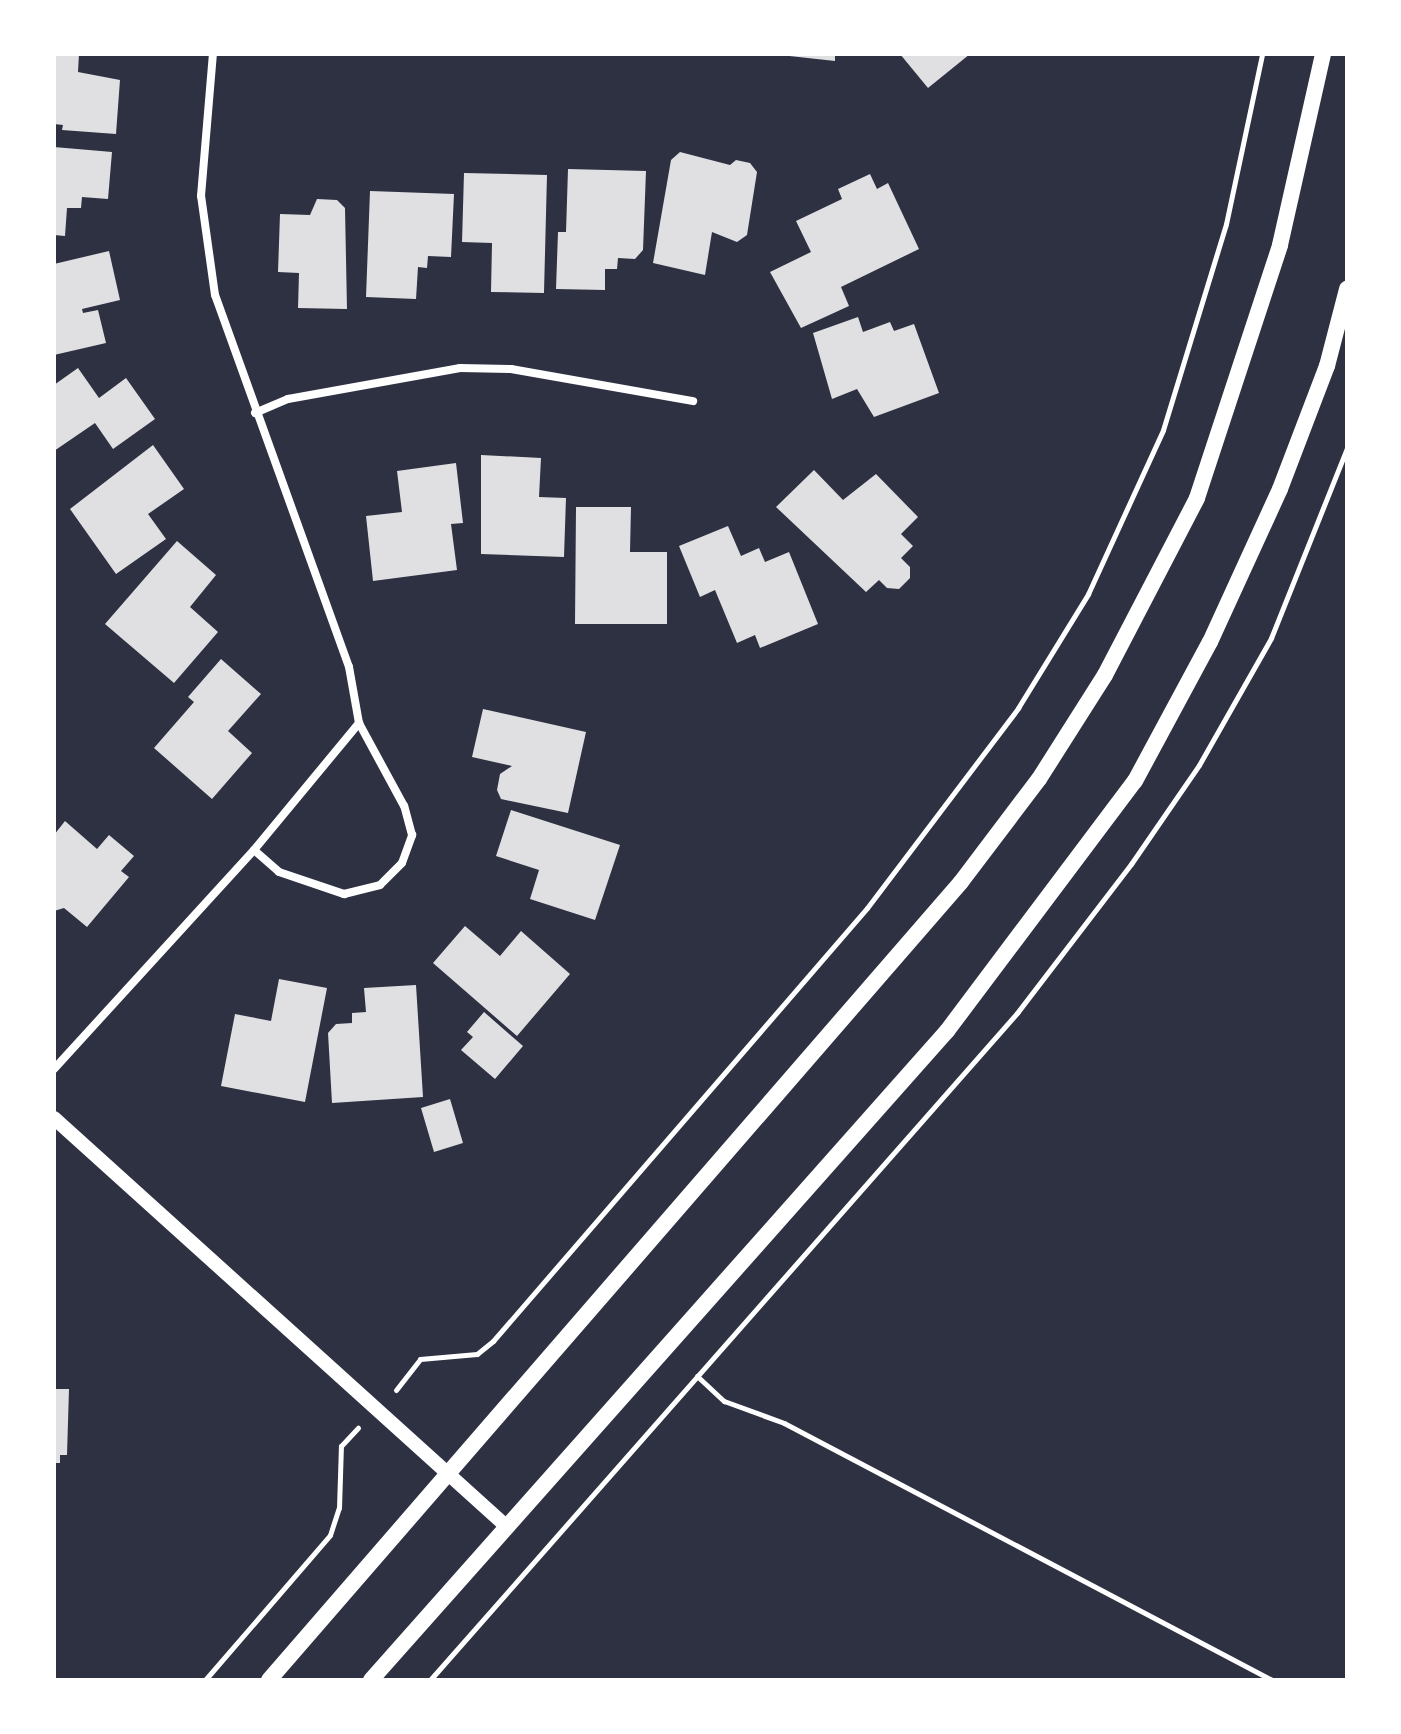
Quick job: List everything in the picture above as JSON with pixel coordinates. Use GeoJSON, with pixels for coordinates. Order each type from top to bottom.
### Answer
{"type":"FeatureCollection","features":[{"type":"Feature","properties":{"kind":"main road"},"geometry":{"type":"LineString","coordinates":[[269,1680],[961,882],[1039,779],[1105,675],[1203,484],[1280,245],[1323,54]]}},
{"type":"Feature","properties":{"kind":"main road"},"geometry":{"type":"LineString","coordinates":[[371,1680],[947,1031],[1135,781],[1210,642],[1280,489],[1327,366],[1347,289]]}},
{"type":"Feature","properties":{"kind":"street"},"geometry":{"type":"LineString","coordinates":[[213,54],[201,196],[206,252],[215,295],[349,667],[359,723],[404,806],[412,835],[402,863],[380,885],[344,894],[279,872],[254,850]]}},
{"type":"Feature","properties":{"kind":"street"},"geometry":{"type":"LineString","coordinates":[[255,413],[288,399],[460,368],[511,369],[693,401]]}},
{"type":"Feature","properties":{"kind":"street"},"geometry":{"type":"LineString","coordinates":[[54,1069],[254,850],[359,723]]}},
{"type":"Feature","properties":{"kind":"street"},"geometry":{"type":"LineString","coordinates":[[54,1118],[506,1526]]}},
{"type":"Feature","properties":{"kind":"path"},"geometry":{"type":"LineString","coordinates":[[376,1410],[420,1359],[477,1354],[493,1341],[867,908],[1018,708],[1088,594],[1163,430],[1226,224],[1262,54]]}},
{"type":"Feature","properties":{"kind":"path"},"geometry":{"type":"LineString","coordinates":[[430,1680],[697,1376],[724,1401],[784,1423],[1272,1680]]}},
{"type":"Feature","properties":{"kind":"path"},"geometry":{"type":"LineString","coordinates":[[205,1680],[330,1535],[339,1508],[341,1446]]}},
{"type":"Feature","properties":{"kind":"building"},"geometry":{"type":"Polygon","coordinates":[[[54,54],[79,54],[78,72],[120,80],[116,134],[62,130],[63,125],[54,124],[54,54]]]}},
{"type":"Feature","properties":{"kind":"building"},"geometry":{"type":"Polygon","coordinates":[[[771,54],[835,54],[835,61],[771,54]]]}},
{"type":"Feature","properties":{"kind":"building"},"geometry":{"type":"Polygon","coordinates":[[[900,54],[970,54],[928,88],[900,54]]]}},
{"type":"Feature","properties":{"kind":"building"},"geometry":{"type":"Polygon","coordinates":[[[54,147],[112,152],[108,199],[82,197],[81,208],[67,208],[65,236],[54,235],[54,147]]]}},
{"type":"Feature","properties":{"kind":"building"},"geometry":{"type":"Polygon","coordinates":[[[680,152],[730,165],[736,160],[750,163],[757,172],[747,235],[737,242],[712,232],[705,275],[653,263],[671,160],[680,152]]]}},
{"type":"Feature","properties":{"kind":"building"},"geometry":{"type":"Polygon","coordinates":[[[568,169],[646,171],[643,250],[635,259],[618,258],[617,269],[605,269],[605,290],[556,289],[558,232],[566,232],[568,169]]]}},
{"type":"Feature","properties":{"kind":"building"},"geometry":{"type":"Polygon","coordinates":[[[464,173],[547,175],[544,293],[491,292],[492,243],[462,242],[464,173]]]}},
{"type":"Feature","properties":{"kind":"building"},"geometry":{"type":"Polygon","coordinates":[[[870,174],[877,189],[888,183],[919,249],[841,287],[849,306],[801,328],[770,272],[811,252],[796,221],[842,199],[838,189],[870,174]]]}},
{"type":"Feature","properties":{"kind":"building"},"geometry":{"type":"Polygon","coordinates":[[[370,191],[454,194],[451,257],[428,256],[427,268],[418,267],[416,299],[366,297],[370,191]]]}},
{"type":"Feature","properties":{"kind":"building"},"geometry":{"type":"Polygon","coordinates":[[[317,199],[337,200],[345,208],[347,309],[298,308],[299,273],[278,272],[280,214],[310,215],[317,199]]]}},
{"type":"Feature","properties":{"kind":"building"},"geometry":{"type":"Polygon","coordinates":[[[109,251],[120,300],[82,309],[83,313],[98,310],[106,343],[54,355],[54,264],[109,251]]]}},
{"type":"Feature","properties":{"kind":"building"},"geometry":{"type":"Polygon","coordinates":[[[858,317],[863,332],[890,322],[894,331],[914,324],[939,393],[874,417],[857,389],[832,399],[813,333],[858,317]]]}},
{"type":"Feature","properties":{"kind":"building"},"geometry":{"type":"Polygon","coordinates":[[[78,368],[99,398],[126,378],[155,419],[113,449],[95,423],[54,451],[54,385],[78,368]]]}},
{"type":"Feature","properties":{"kind":"building"},"geometry":{"type":"Polygon","coordinates":[[[153,445],[184,489],[148,514],[166,539],[116,574],[70,509],[153,445]]]}},
{"type":"Feature","properties":{"kind":"building"},"geometry":{"type":"Polygon","coordinates":[[[481,455],[541,458],[539,497],[566,498],[564,557],[481,554],[481,455]]]}},
{"type":"Feature","properties":{"kind":"building"},"geometry":{"type":"Polygon","coordinates":[[[456,463],[463,523],[451,524],[457,570],[373,581],[366,516],[402,512],[397,471],[456,463]]]}},
{"type":"Feature","properties":{"kind":"building"},"geometry":{"type":"Polygon","coordinates":[[[814,470],[843,500],[876,474],[918,517],[901,534],[913,546],[901,558],[910,567],[910,578],[899,589],[887,588],[879,580],[866,592],[776,507],[814,470]]]}},
{"type":"Feature","properties":{"kind":"building"},"geometry":{"type":"Polygon","coordinates":[[[576,507],[631,507],[630,552],[667,552],[667,624],[575,624],[576,507]]]}},
{"type":"Feature","properties":{"kind":"building"},"geometry":{"type":"Polygon","coordinates":[[[728,526],[741,556],[759,548],[765,562],[789,552],[818,624],[760,648],[755,635],[737,643],[715,590],[700,597],[679,546],[728,526]]]}},
{"type":"Feature","properties":{"kind":"building"},"geometry":{"type":"Polygon","coordinates":[[[177,541],[216,575],[190,607],[218,632],[174,683],[105,624],[177,541]]]}},
{"type":"Feature","properties":{"kind":"building"},"geometry":{"type":"Polygon","coordinates":[[[221,659],[261,694],[228,731],[252,753],[212,799],[154,748],[194,702],[188,697],[221,659]]]}},
{"type":"Feature","properties":{"kind":"building"},"geometry":{"type":"Polygon","coordinates":[[[483,709],[586,732],[568,813],[501,799],[497,790],[500,774],[512,766],[472,757],[483,709]]]}},
{"type":"Feature","properties":{"kind":"building"},"geometry":{"type":"Polygon","coordinates":[[[511,810],[620,845],[595,920],[530,899],[539,870],[496,856],[511,810]]]}},
{"type":"Feature","properties":{"kind":"building"},"geometry":{"type":"Polygon","coordinates":[[[65,821],[97,849],[109,835],[134,856],[121,871],[129,877],[87,927],[64,908],[54,911],[54,835],[65,821]]]}},
{"type":"Feature","properties":{"kind":"building"},"geometry":{"type":"Polygon","coordinates":[[[465,926],[500,956],[521,931],[570,974],[517,1036],[433,963],[465,926]]]}},
{"type":"Feature","properties":{"kind":"building"},"geometry":{"type":"Polygon","coordinates":[[[279,979],[327,988],[305,1102],[221,1086],[235,1014],[271,1021],[279,979]]]}},
{"type":"Feature","properties":{"kind":"building"},"geometry":{"type":"Polygon","coordinates":[[[416,985],[423,1097],[332,1103],[328,1033],[336,1024],[352,1023],[352,1013],[366,1012],[364,988],[416,985]]]}},
{"type":"Feature","properties":{"kind":"building"},"geometry":{"type":"Polygon","coordinates":[[[484,1012],[523,1046],[495,1079],[461,1050],[473,1037],[467,1032],[484,1012]]]}},
{"type":"Feature","properties":{"kind":"building"},"geometry":{"type":"Polygon","coordinates":[[[450,1099],[463,1143],[434,1152],[421,1108],[450,1099]]]}},
{"type":"Feature","properties":{"kind":"building"},"geometry":{"type":"Polygon","coordinates":[[[54,1389],[69,1389],[67,1455],[60,1455],[60,1463],[54,1463],[54,1389]]]}}]}
